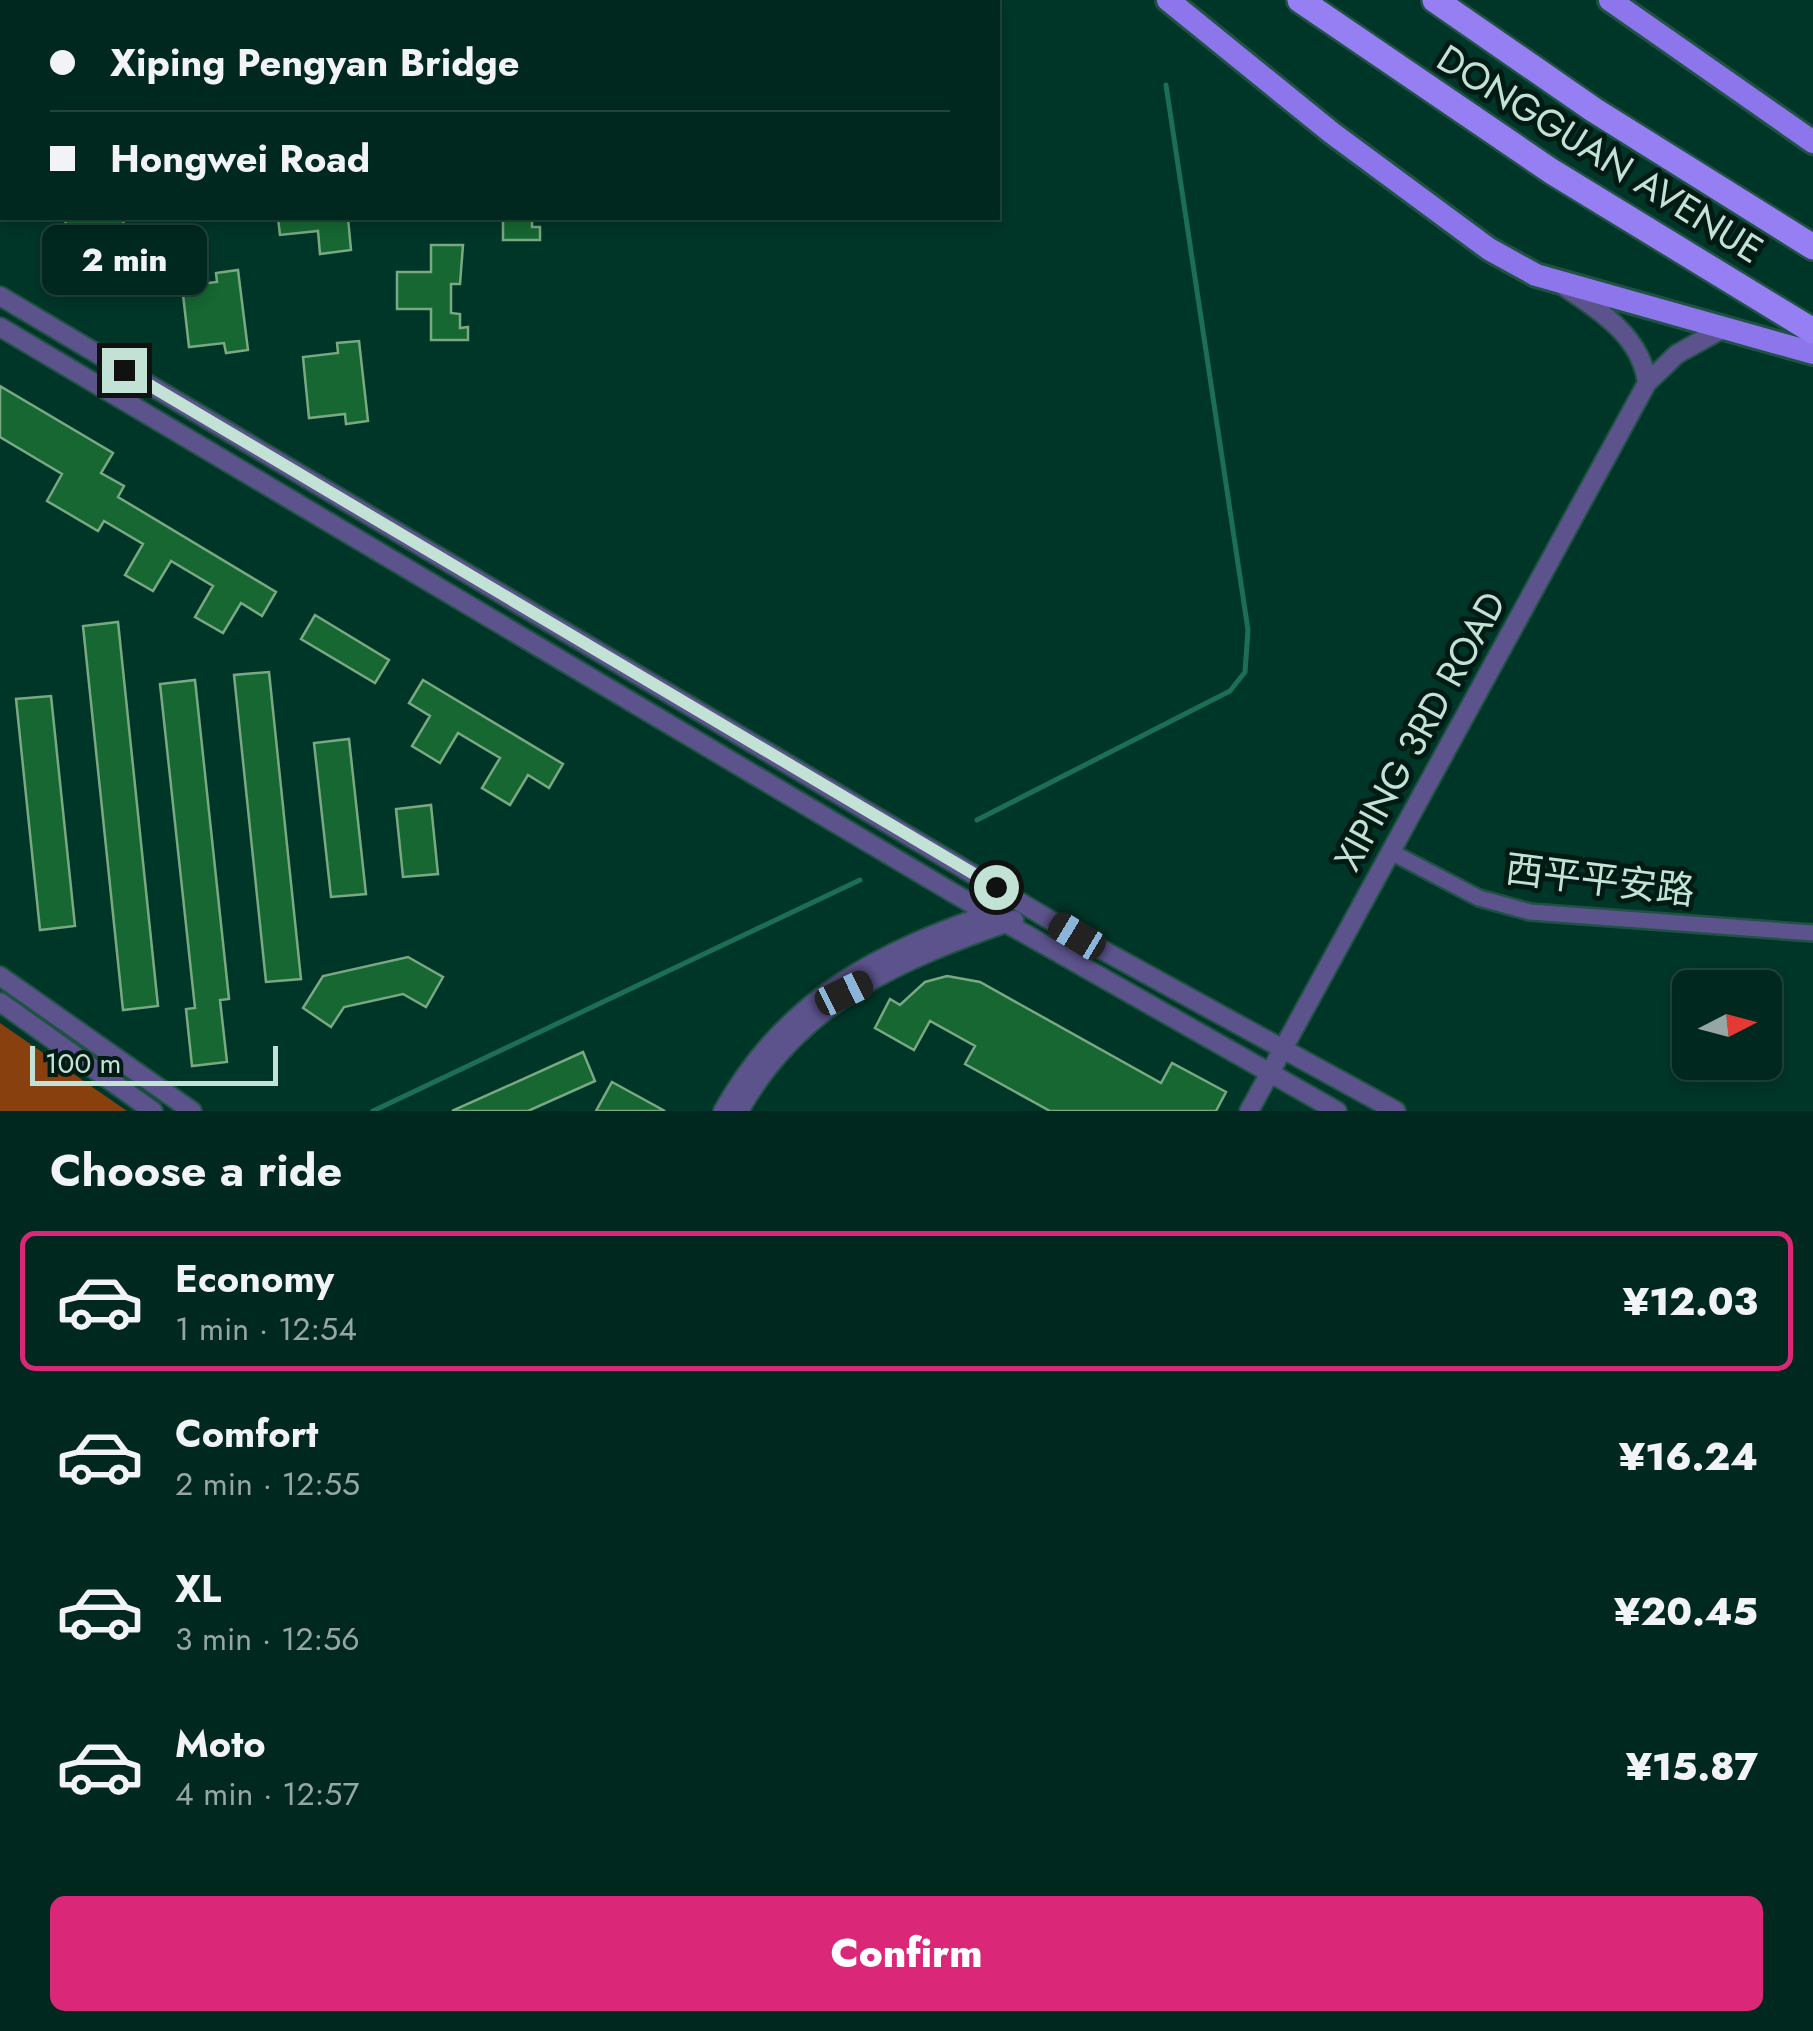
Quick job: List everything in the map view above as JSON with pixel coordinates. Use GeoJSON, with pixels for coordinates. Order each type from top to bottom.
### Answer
{"type":"FeatureCollection","features":[{"type":"Feature","properties":{"kind":"highway","name":"DONGGUAN AVENUE"},"geometry":{"type":"LineString","coordinates":[[1300,0],[1534,161],[1813,331]]}},
{"type":"Feature","properties":{"kind":"highway","name":"DONGGUAN AVENUE"},"geometry":{"type":"LineString","coordinates":[[1436,0],[1594,110],[1813,247]]}},
{"type":"Feature","properties":{"kind":"main road"},"geometry":{"type":"LineString","coordinates":[[1168,0],[1332,133],[1489,249],[1552,280],[1813,352]]}},
{"type":"Feature","properties":{"kind":"main road"},"geometry":{"type":"LineString","coordinates":[[1610,0],[1813,142]]}},
{"type":"Feature","properties":{"kind":"street"},"geometry":{"type":"LineString","coordinates":[[1552,280],[1596,308],[1628,337],[1645,366],[1647,382]]}},
{"type":"Feature","properties":{"kind":"street"},"geometry":{"type":"LineString","coordinates":[[0,296],[1030,908],[1396,1111]]}},
{"type":"Feature","properties":{"kind":"street"},"geometry":{"type":"LineString","coordinates":[[0,327],[955,894],[1337,1111]]}},
{"type":"Feature","properties":{"kind":"street"},"geometry":{"type":"LineString","coordinates":[[1647,382],[1677,354],[1724,328]]}},
{"type":"Feature","properties":{"kind":"street","name":"XIPING 3RD ROAD"},"geometry":{"type":"LineString","coordinates":[[1249,1111],[1647,382]]}},
{"type":"Feature","properties":{"kind":"street","name":"西平平安路"},"geometry":{"type":"LineString","coordinates":[[1390,852],[1480,898],[1530,912],[1813,933]]}},
{"type":"Feature","properties":{"kind":"street"},"geometry":{"type":"LineString","coordinates":[[722,1111],[765,1048],[802,1008],[838,982],[918,941],[1030,908]]}},
{"type":"Feature","properties":{"kind":"street"},"geometry":{"type":"LineString","coordinates":[[739,1111],[775,1058],[844,993],[1001,918]]}},
{"type":"Feature","properties":{"kind":"street"},"geometry":{"type":"LineString","coordinates":[[0,976],[192,1111]]}},
{"type":"Feature","properties":{"kind":"street"},"geometry":{"type":"LineString","coordinates":[[0,1002],[153,1111]]}},
{"type":"Feature","properties":{"kind":"shaded area"},"geometry":{"type":"Polygon","coordinates":[[[0,1023],[127,1111],[0,1111],[0,1023]]]}},
{"type":"Feature","properties":{"kind":"building"},"geometry":{"type":"Polygon","coordinates":[[[65,220],[123,220],[130,277],[108,279],[107,270],[71,273],[65,220]]]}},
{"type":"Feature","properties":{"kind":"building"},"geometry":{"type":"Polygon","coordinates":[[[278,220],[348,220],[351,250],[320,254],[318,231],[280,235],[278,220]]]}},
{"type":"Feature","properties":{"kind":"building"},"geometry":{"type":"Polygon","coordinates":[[[503,220],[532,220],[532,227],[540,227],[540,240],[503,240],[503,220]]]}},
{"type":"Feature","properties":{"kind":"building"},"geometry":{"type":"Polygon","coordinates":[[[431,245],[463,245],[460,284],[451,284],[451,313],[460,314],[460,328],[468,327],[468,340],[431,340],[431,309],[397,309],[397,272],[431,272],[431,245]]]}},
{"type":"Feature","properties":{"kind":"building"},"geometry":{"type":"Polygon","coordinates":[[[238,270],[248,350],[226,353],[224,343],[189,347],[182,286],[217,282],[216,273],[238,270]]]}},
{"type":"Feature","properties":{"kind":"building"},"geometry":{"type":"Polygon","coordinates":[[[359,341],[368,421],[346,424],[345,414],[309,418],[303,357],[338,353],[337,343],[359,341]]]}},
{"type":"Feature","properties":{"kind":"building"},"geometry":{"type":"Polygon","coordinates":[[[0,386],[113,453],[101,473],[124,486],[118,497],[276,592],[262,616],[241,603],[223,633],[195,617],[213,586],[171,561],[153,591],[125,575],[143,544],[104,521],[98,531],[47,501],[62,474],[0,437],[0,386]]]}},
{"type":"Feature","properties":{"kind":"building"},"geometry":{"type":"Polygon","coordinates":[[[315,615],[389,660],[375,683],[301,639],[315,615]]]}},
{"type":"Feature","properties":{"kind":"building"},"geometry":{"type":"Polygon","coordinates":[[[118,622],[158,1006],[123,1010],[83,626],[118,622]]]}},
{"type":"Feature","properties":{"kind":"building"},"geometry":{"type":"Polygon","coordinates":[[[269,672],[301,979],[266,982],[234,675],[269,672]]]}},
{"type":"Feature","properties":{"kind":"building"},"geometry":{"type":"Polygon","coordinates":[[[195,680],[229,999],[220,1000],[227,1062],[192,1066],[186,1009],[195,1008],[160,684],[195,680]]]}},
{"type":"Feature","properties":{"kind":"building"},"geometry":{"type":"Polygon","coordinates":[[[423,680],[563,764],[549,788],[528,775],[510,805],[482,788],[500,758],[458,733],[440,763],[412,746],[430,716],[409,703],[423,680]]]}},
{"type":"Feature","properties":{"kind":"building"},"geometry":{"type":"Polygon","coordinates":[[[51,696],[75,926],[40,930],[16,699],[51,696]]]}},
{"type":"Feature","properties":{"kind":"building"},"geometry":{"type":"Polygon","coordinates":[[[349,739],[366,894],[331,897],[314,743],[349,739]]]}},
{"type":"Feature","properties":{"kind":"building"},"geometry":{"type":"Polygon","coordinates":[[[431,805],[438,874],[403,877],[396,809],[431,805]]]}},
{"type":"Feature","properties":{"kind":"building"},"geometry":{"type":"Polygon","coordinates":[[[408,957],[443,977],[426,1007],[403,994],[344,1007],[331,1027],[303,1008],[323,976],[408,957]]]}},
{"type":"Feature","properties":{"kind":"building"},"geometry":{"type":"Polygon","coordinates":[[[947,976],[980,982],[1161,1083],[1172,1063],[1226,1092],[1216,1111],[1050,1111],[965,1064],[975,1046],[930,1021],[914,1050],[875,1028],[890,999],[900,1005],[925,982],[947,976]]]}},
{"type":"Feature","properties":{"kind":"building"},"geometry":{"type":"Polygon","coordinates":[[[583,1052],[595,1081],[528,1111],[452,1111],[583,1052]]]}},
{"type":"Feature","properties":{"kind":"building"},"geometry":{"type":"Polygon","coordinates":[[[612,1082],[665,1111],[596,1111],[612,1082]]]}},
{"type":"Feature","properties":{"kind":"waterway"},"geometry":{"type":"LineString","coordinates":[[977,820],[1230,691],[1245,672],[1248,630],[1166,85]]}},
{"type":"Feature","properties":{"kind":"waterway"},"geometry":{"type":"LineString","coordinates":[[373,1111],[860,880]]}},
{"type":"Feature","properties":{"kind":"route"},"geometry":{"type":"LineString","coordinates":[[124,370],[996,887]]}}]}
